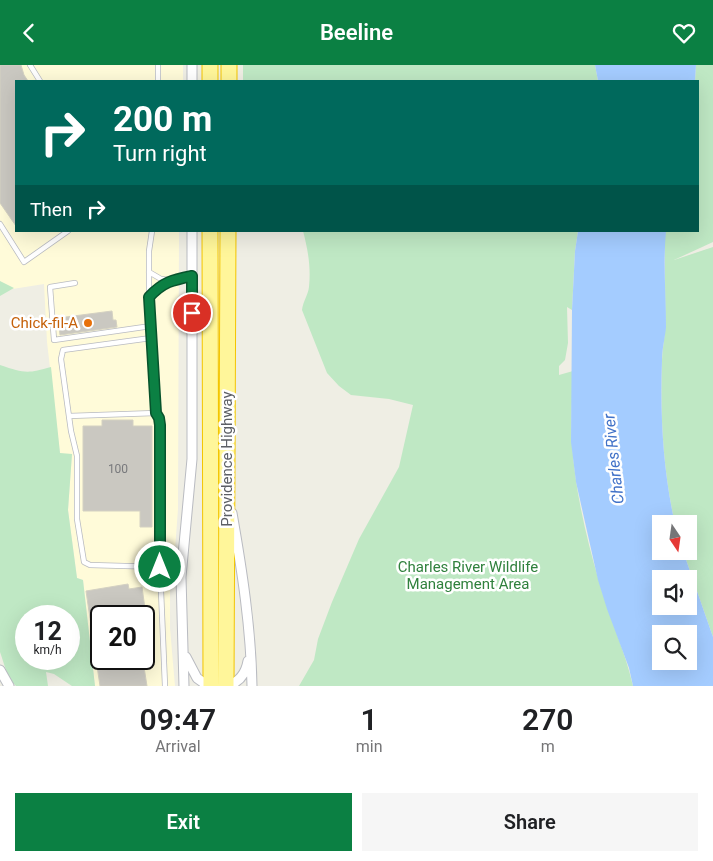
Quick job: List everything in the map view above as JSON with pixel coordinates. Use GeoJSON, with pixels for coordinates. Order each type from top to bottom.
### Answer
{"type":"FeatureCollection","features":[{"type":"Feature","properties":{"kind":"highway"},"geometry":{"type":"LineString","coordinates":[[210,65],[210,80]]}},
{"type":"Feature","properties":{"kind":"highway"},"geometry":{"type":"LineString","coordinates":[[229,65],[229,80]]}},
{"type":"Feature","properties":{"kind":"highway","name":"Providence Highway"},"geometry":{"type":"LineString","coordinates":[[210,232],[210,686]]}},
{"type":"Feature","properties":{"kind":"highway","name":"Providence Highway"},"geometry":{"type":"LineString","coordinates":[[227,686],[228,232]]}},
{"type":"Feature","properties":{"kind":"street"},"geometry":{"type":"LineString","coordinates":[[192,65],[192,80]]}},
{"type":"Feature","properties":{"kind":"street"},"geometry":{"type":"LineString","coordinates":[[184,686],[181,560],[192,459],[192,232]]}},
{"type":"Feature","properties":{"kind":"street"},"geometry":{"type":"LineString","coordinates":[[227,483],[239,551],[252,686]]}},
{"type":"Feature","properties":{"kind":"street"},"geometry":{"type":"LineString","coordinates":[[182,644],[192,672],[197,678],[210,686]]}},
{"type":"Feature","properties":{"kind":"street"},"geometry":{"type":"LineString","coordinates":[[227,686],[240,679],[244,673],[250,651]]}},
{"type":"Feature","properties":{"kind":"street"},"geometry":{"type":"LineString","coordinates":[[0,670],[9,686]]}},
{"type":"Feature","properties":{"kind":"lane"},"geometry":{"type":"LineString","coordinates":[[30,65],[39,80]]}},
{"type":"Feature","properties":{"kind":"lane"},"geometry":{"type":"LineString","coordinates":[[158,65],[158,80]]}},
{"type":"Feature","properties":{"kind":"lane"},"geometry":{"type":"LineString","coordinates":[[0,224],[24,262],[67,232]]}},
{"type":"Feature","properties":{"kind":"lane"},"geometry":{"type":"LineString","coordinates":[[152,232],[149,251],[149,297],[156,413],[160,425],[160,567],[166,686]]}},
{"type":"Feature","properties":{"kind":"lane"},"geometry":{"type":"LineString","coordinates":[[149,272],[161,279],[171,280],[192,276]]}},
{"type":"Feature","properties":{"kind":"lane"},"geometry":{"type":"LineString","coordinates":[[149,297],[159,287],[171,280]]}},
{"type":"Feature","properties":{"kind":"lane"},"geometry":{"type":"LineString","coordinates":[[75,283],[50,287],[54,340],[151,326]]}},
{"type":"Feature","properties":{"kind":"lane"},"geometry":{"type":"LineString","coordinates":[[151,338],[63,350],[61,359],[77,456],[77,519],[84,562],[90,565],[160,567]]}},
{"type":"Feature","properties":{"kind":"lane"},"geometry":{"type":"LineString","coordinates":[[69,416],[156,413]]}},
{"type":"Feature","properties":{"kind":"shaded area"},"geometry":{"type":"Polygon","coordinates":[[[0,65],[183,65],[183,80],[15,80],[15,232],[179,232],[178,509],[173,577],[170,591],[170,628],[175,686],[95,686],[93,670],[155,670],[155,605],[90,605],[90,642],[83,580],[77,578],[68,510],[72,454],[60,454],[47,342],[44,284],[0,291],[0,65]]]}},
{"type":"Feature","properties":{"kind":"green space"},"geometry":{"type":"Polygon","coordinates":[[[243,65],[595,65],[598,80],[243,80],[243,65]]]}},
{"type":"Feature","properties":{"kind":"green space"},"geometry":{"type":"Polygon","coordinates":[[[696,65],[713,65],[713,242],[674,260],[713,247],[713,637],[697,591],[697,570],[690,570],[686,560],[698,560],[698,515],[673,515],[665,463],[662,422],[661,381],[665,331],[665,232],[699,232],[699,80],[695,80],[696,65]]]}},
{"type":"Feature","properties":{"kind":"green space","name":"Charles River Wildlife Management Area"},"geometry":{"type":"Polygon","coordinates":[[[303,232],[578,232],[572,310],[567,307],[568,343],[565,360],[559,366],[559,375],[573,371],[571,434],[578,496],[599,581],[626,659],[633,686],[299,686],[314,660],[318,639],[359,539],[399,467],[413,405],[389,399],[351,395],[327,373],[302,310],[310,280],[303,232]]]}},
{"type":"Feature","properties":{"kind":"green space"},"geometry":{"type":"Polygon","coordinates":[[[0,281],[14,288],[0,296],[0,281]]]}},
{"type":"Feature","properties":{"kind":"green space"},"geometry":{"type":"Polygon","coordinates":[[[0,365],[26,372],[51,367],[60,453],[72,454],[68,510],[77,578],[83,580],[90,642],[90,670],[93,670],[95,686],[72,686],[54,674],[46,672],[48,686],[16,686],[8,675],[0,652],[0,365]]]}},
{"type":"Feature","properties":{"kind":"water"},"geometry":{"type":"Polygon","coordinates":[[[595,65],[696,65],[695,80],[598,80],[595,65]]]}},
{"type":"Feature","properties":{"kind":"water","name":"Charles River"},"geometry":{"type":"Polygon","coordinates":[[[578,232],[666,232],[666,327],[662,357],[662,422],[665,463],[673,515],[652,515],[652,560],[686,560],[690,570],[652,570],[652,615],[697,615],[697,591],[713,637],[713,686],[633,686],[629,668],[598,580],[576,482],[571,442],[572,310],[578,232]]]}},
{"type":"Feature","properties":{"kind":"building"},"geometry":{"type":"Polygon","coordinates":[[[0,65],[21,65],[27,80],[15,80],[15,225],[0,203],[0,65]]]}},
{"type":"Feature","properties":{"kind":"building","name":"Chick-fil-A"},"geometry":{"type":"Polygon","coordinates":[[[112,311],[113,320],[116,320],[117,327],[60,335],[58,318],[112,311]]]}},
{"type":"Feature","properties":{"kind":"building"},"geometry":{"type":"Polygon","coordinates":[[[102,420],[133,420],[133,426],[152,426],[152,527],[140,527],[140,511],[83,511],[83,426],[102,426],[102,420]]]}},
{"type":"Feature","properties":{"kind":"building"},"geometry":{"type":"Polygon","coordinates":[[[128,584],[129,589],[142,587],[144,605],[90,605],[90,618],[86,591],[128,584]]]}},
{"type":"Feature","properties":{"kind":"building"},"geometry":{"type":"Polygon","coordinates":[[[98,670],[144,670],[147,686],[100,686],[98,670]]]}},
{"type":"Feature","properties":{"kind":"place","name":"Chick-fil-A"},"geometry":{"type":"Point","coordinates":[88,323]}},
{"type":"Feature","properties":{"kind":"route"},"geometry":{"type":"LineString","coordinates":[[160,567],[160,425],[156,413],[149,297],[159,287],[171,280],[192,276],[192,313]]}}]}
